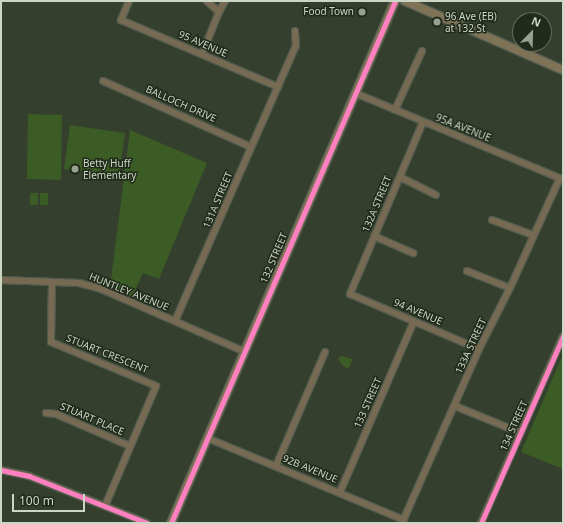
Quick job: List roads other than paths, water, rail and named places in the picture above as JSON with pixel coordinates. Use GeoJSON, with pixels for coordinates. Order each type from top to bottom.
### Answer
{"type":"FeatureCollection","features":[{"type":"Feature","properties":{"kind":"main road","name":"132 STREET"},"geometry":{"type":"LineString","coordinates":[[171,523],[243,351],[395,1]]}},
{"type":"Feature","properties":{"kind":"main road"},"geometry":{"type":"LineString","coordinates":[[405,1],[563,70]]}},
{"type":"Feature","properties":{"kind":"street","name":"95 AVENUE"},"geometry":{"type":"LineString","coordinates":[[129,1],[121,20],[278,87]]}},
{"type":"Feature","properties":{"kind":"street"},"geometry":{"type":"LineString","coordinates":[[207,1],[219,12]]}},
{"type":"Feature","properties":{"kind":"street"},"geometry":{"type":"LineString","coordinates":[[202,54],[225,1]]}},
{"type":"Feature","properties":{"kind":"street","name":"131A STREET"},"geometry":{"type":"LineString","coordinates":[[175,321],[296,46],[295,31]]}},
{"type":"Feature","properties":{"kind":"street"},"geometry":{"type":"LineString","coordinates":[[395,110],[422,51]]}},
{"type":"Feature","properties":{"kind":"street","name":"BALLOCH DRIVE"},"geometry":{"type":"LineString","coordinates":[[103,80],[251,147]]}},
{"type":"Feature","properties":{"kind":"street","name":"95A AVENUE"},"geometry":{"type":"LineString","coordinates":[[355,93],[561,179]]}},
{"type":"Feature","properties":{"kind":"street","name":"132A STREET"},"geometry":{"type":"LineString","coordinates":[[350,294],[423,122]]}},
{"type":"Feature","properties":{"kind":"street"},"geometry":{"type":"LineString","coordinates":[[400,177],[436,195]]}},
{"type":"Feature","properties":{"kind":"street","name":"133A STREET"},"geometry":{"type":"LineString","coordinates":[[403,521],[479,349],[510,288],[533,235],[561,179]]}},
{"type":"Feature","properties":{"kind":"street"},"geometry":{"type":"LineString","coordinates":[[492,220],[533,235]]}},
{"type":"Feature","properties":{"kind":"street"},"geometry":{"type":"LineString","coordinates":[[374,236],[413,253]]}},
{"type":"Feature","properties":{"kind":"street"},"geometry":{"type":"LineString","coordinates":[[467,271],[510,288]]}},
{"type":"Feature","properties":{"kind":"street","name":"HUNTLEY AVENUE"},"geometry":{"type":"LineString","coordinates":[[1,280],[79,283],[102,289],[243,351]]}},
{"type":"Feature","properties":{"kind":"street","name":"STUART CRESCENT"},"geometry":{"type":"LineString","coordinates":[[52,282],[51,342],[156,386],[104,506]]}},
{"type":"Feature","properties":{"kind":"street","name":"94 AVENUE"},"geometry":{"type":"LineString","coordinates":[[350,294],[479,349]]}},
{"type":"Feature","properties":{"kind":"street","name":"133 STREET"},"geometry":{"type":"LineString","coordinates":[[340,492],[414,322]]}},
{"type":"Feature","properties":{"kind":"street","name":"134 STREET"},"geometry":{"type":"LineString","coordinates":[[481,523],[561,344],[563,336]]}},
{"type":"Feature","properties":{"kind":"street"},"geometry":{"type":"LineString","coordinates":[[276,466],[325,352]]}},
{"type":"Feature","properties":{"kind":"street"},"geometry":{"type":"LineString","coordinates":[[455,406],[521,433]]}},
{"type":"Feature","properties":{"kind":"street","name":"STUART PLACE"},"geometry":{"type":"LineString","coordinates":[[46,413],[56,414],[130,446]]}},
{"type":"Feature","properties":{"kind":"street","name":"92B AVENUE"},"geometry":{"type":"LineString","coordinates":[[206,438],[340,492],[403,521]]}},
{"type":"Feature","properties":{"kind":"street"},"geometry":{"type":"LineString","coordinates":[[1,470],[29,476],[147,523]]}},
{"type":"Feature","properties":{"kind":"place","name":"Food Town"},"geometry":{"type":"Point","coordinates":[362,12]}},
{"type":"Feature","properties":{"kind":"place","name":"96 Ave (EB) at 132 St"},"geometry":{"type":"Point","coordinates":[437,22]}},
{"type":"Feature","properties":{"kind":"place","name":"Betty Huff Elementary"},"geometry":{"type":"Point","coordinates":[75,169]}}]}
